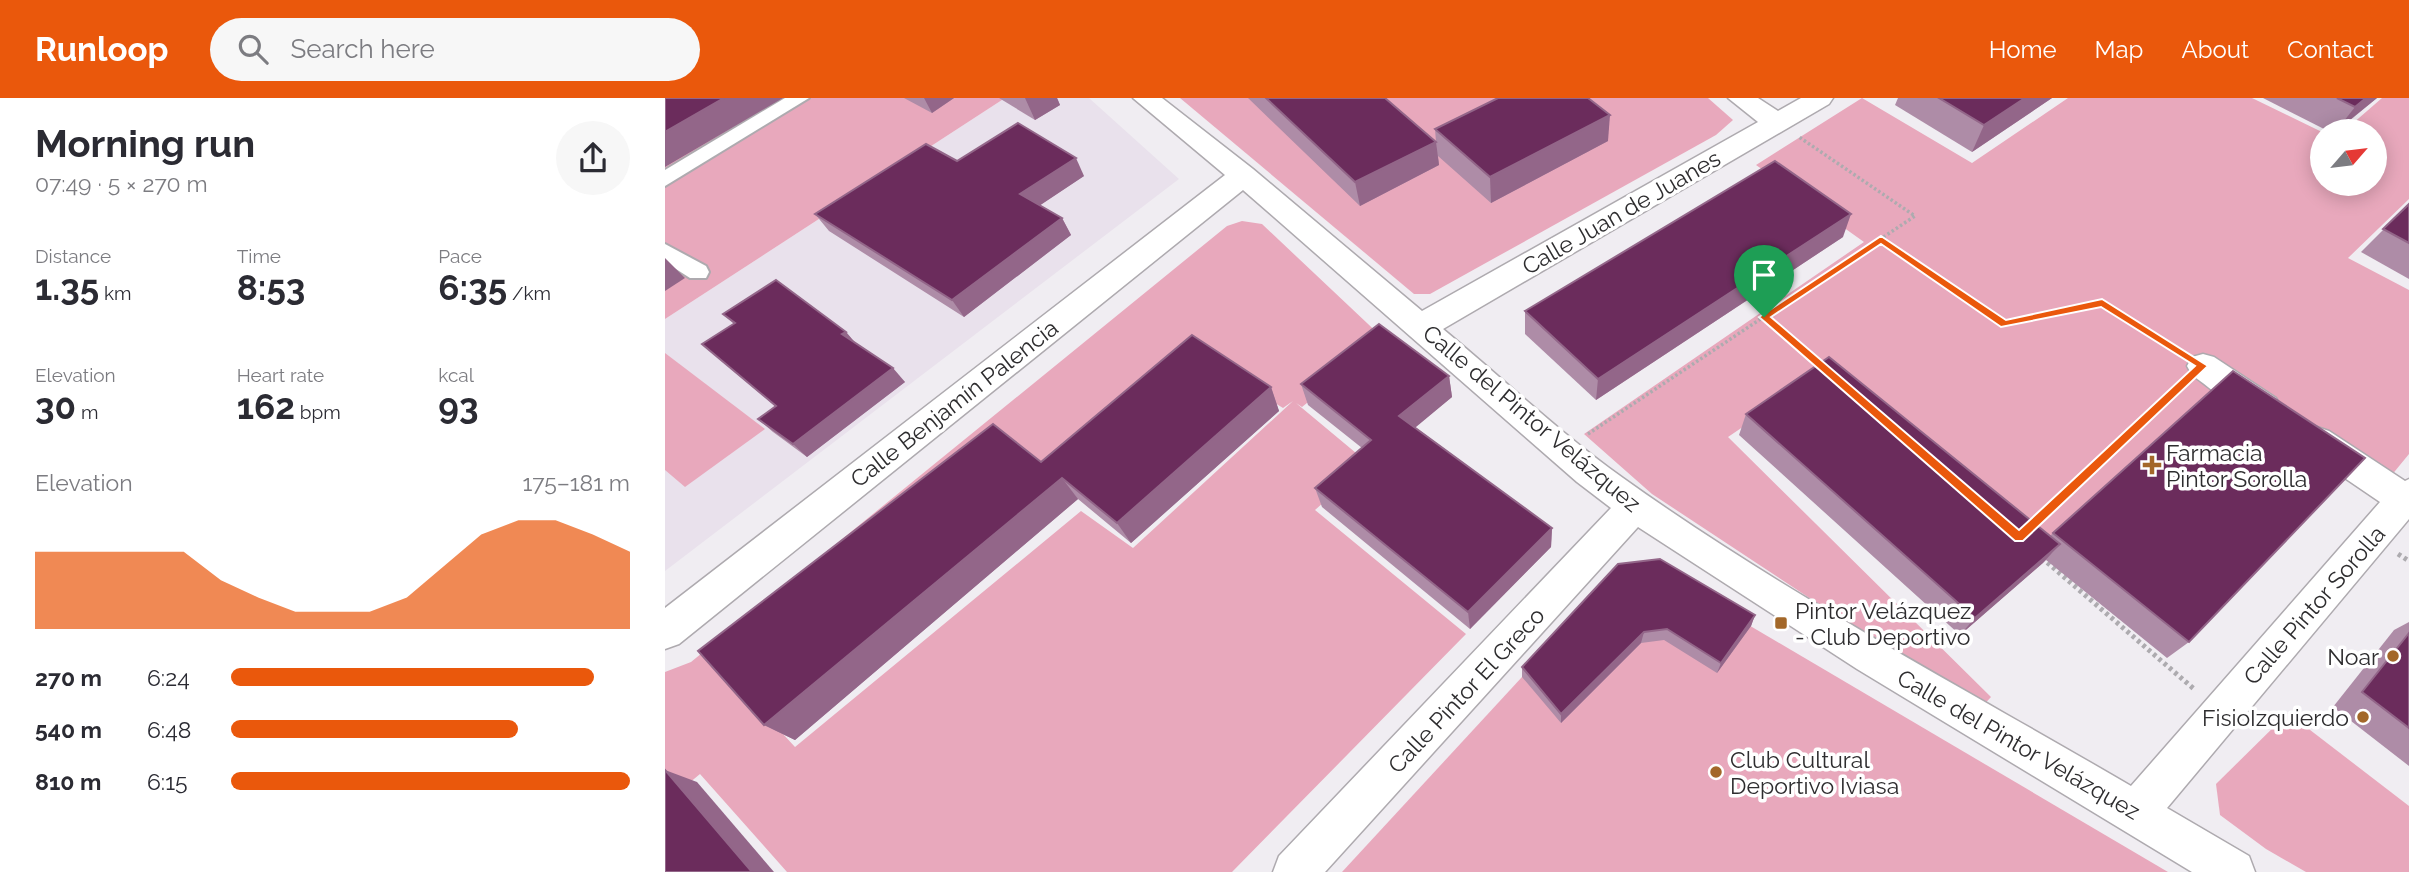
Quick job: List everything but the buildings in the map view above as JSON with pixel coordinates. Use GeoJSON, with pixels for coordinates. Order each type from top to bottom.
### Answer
{"type":"FeatureCollection","features":[{"type":"Feature","properties":{"kind":"street"},"geometry":{"type":"LineString","coordinates":[[665,180],[799,98]]}},
{"type":"Feature","properties":{"kind":"street","name":"Calle del Pintor Velázquez"},"geometry":{"type":"LineString","coordinates":[[1146,98],[1243,175],[1634,507],[1858,650],[2136,812],[2233,872]]}},
{"type":"Feature","properties":{"kind":"street"},"geometry":{"type":"LineString","coordinates":[[1741,98],[1777,123]]}},
{"type":"Feature","properties":{"kind":"street","name":"Calle Juan de Juanes"},"geometry":{"type":"LineString","coordinates":[[1422,326],[1820,98]]}},
{"type":"Feature","properties":{"kind":"street","name":"Calle Benjamín Palencia"},"geometry":{"type":"LineString","coordinates":[[665,631],[1243,175]]}},
{"type":"Feature","properties":{"kind":"street"},"geometry":{"type":"LineString","coordinates":[[665,252],[698,272]]}},
{"type":"Feature","properties":{"kind":"street"},"geometry":{"type":"LineString","coordinates":[[2203,366],[2407,496]]}},
{"type":"Feature","properties":{"kind":"street","name":"Calle Pintor Sorolla"},"geometry":{"type":"LineString","coordinates":[[2136,812],[2407,496]]}},
{"type":"Feature","properties":{"kind":"street","name":"Calle Pintor El Greco"},"geometry":{"type":"LineString","coordinates":[[1295,872],[1634,507]]}},
{"type":"Feature","properties":{"kind":"path"},"geometry":{"type":"LineString","coordinates":[[1564,450],[1915,216],[1777,123]]}},
{"type":"Feature","properties":{"kind":"path"},"geometry":{"type":"LineString","coordinates":[[1881,239],[2005,324],[2102,303],[2203,366],[2029,528]]}},
{"type":"Feature","properties":{"kind":"path"},"geometry":{"type":"LineString","coordinates":[[1764,317],[1825,370]]}},
{"type":"Feature","properties":{"kind":"path"},"geometry":{"type":"LineString","coordinates":[[2039,555],[2221,713]]}},
{"type":"Feature","properties":{"kind":"shaded area"},"geometry":{"type":"Polygon","coordinates":[[[665,98],[1005,98],[665,319],[665,98]]]}},
{"type":"Feature","properties":{"kind":"shaded area"},"geometry":{"type":"Polygon","coordinates":[[[1005,98],[1089,98],[1179,179],[665,571],[665,319],[1005,98]]]}},
{"type":"Feature","properties":{"kind":"shaded area"},"geometry":{"type":"Polygon","coordinates":[[[1180,98],[1708,98],[1733,120],[1716,135],[1430,294],[1414,294],[1180,98]]]}},
{"type":"Feature","properties":{"kind":"shaded area"},"geometry":{"type":"Polygon","coordinates":[[[1862,98],[1972,163],[2068,98],[2252,98],[2310,126],[2310,196],[2387,196],[2387,119],[2358,119],[2382,98],[2409,98],[2409,199],[2348,258],[2409,290],[2409,454],[2377,493],[2213,393],[2036,552],[1824,372],[1728,437],[1991,697],[1979,710],[1652,494],[1584,434],[1864,242],[1756,165],[1862,98]]]}},
{"type":"Feature","properties":{"kind":"shaded area"},"geometry":{"type":"Polygon","coordinates":[[[1242,221],[1262,224],[1385,340],[1302,407],[1296,403],[1368,463],[1315,510],[1466,634],[1232,872],[787,872],[700,774],[665,803],[665,672],[691,662],[1227,226],[1242,221]],[[1201,357],[1057,478],[724,670],[795,747],[1081,511],[1133,548],[1293,401],[1283,408],[1201,357]]]}},
{"type":"Feature","properties":{"kind":"shaded area"},"geometry":{"type":"Polygon","coordinates":[[[665,353],[765,429],[685,487],[665,470],[665,353]]]}},
{"type":"Feature","properties":{"kind":"shaded area","name":"Club Cultural Deportivo Iviasa"},"geometry":{"type":"Polygon","coordinates":[[[1657,571],[2168,872],[1342,872],[1522,677],[1657,571]]]}},
{"type":"Feature","properties":{"kind":"shaded area"},"geometry":{"type":"Polygon","coordinates":[[[2288,713],[2409,806],[2409,872],[2306,872],[2266,849],[2220,815],[2216,784],[2288,713]]]}},
{"type":"Feature","properties":{"kind":"place","name":"Farmacia Pintor Sorolla"},"geometry":{"type":"Point","coordinates":[2152,465]}},
{"type":"Feature","properties":{"kind":"place","name":"Pintor Velázquez - Club Deportivo"},"geometry":{"type":"Point","coordinates":[1781,623]}},
{"type":"Feature","properties":{"kind":"place","name":"Noar"},"geometry":{"type":"Point","coordinates":[2393,656]}},
{"type":"Feature","properties":{"kind":"place","name":"FisioIzquierdo"},"geometry":{"type":"Point","coordinates":[2363,717]}},
{"type":"Feature","properties":{"kind":"place","name":"Club Cultural Deportivo Iviasa"},"geometry":{"type":"Point","coordinates":[1716,772]}},
{"type":"Feature","properties":{"kind":"route"},"geometry":{"type":"LineString","coordinates":[[1881,239],[2005,324],[2102,303],[2203,366],[2019,538],[1764,317],[1881,239]]}}]}
